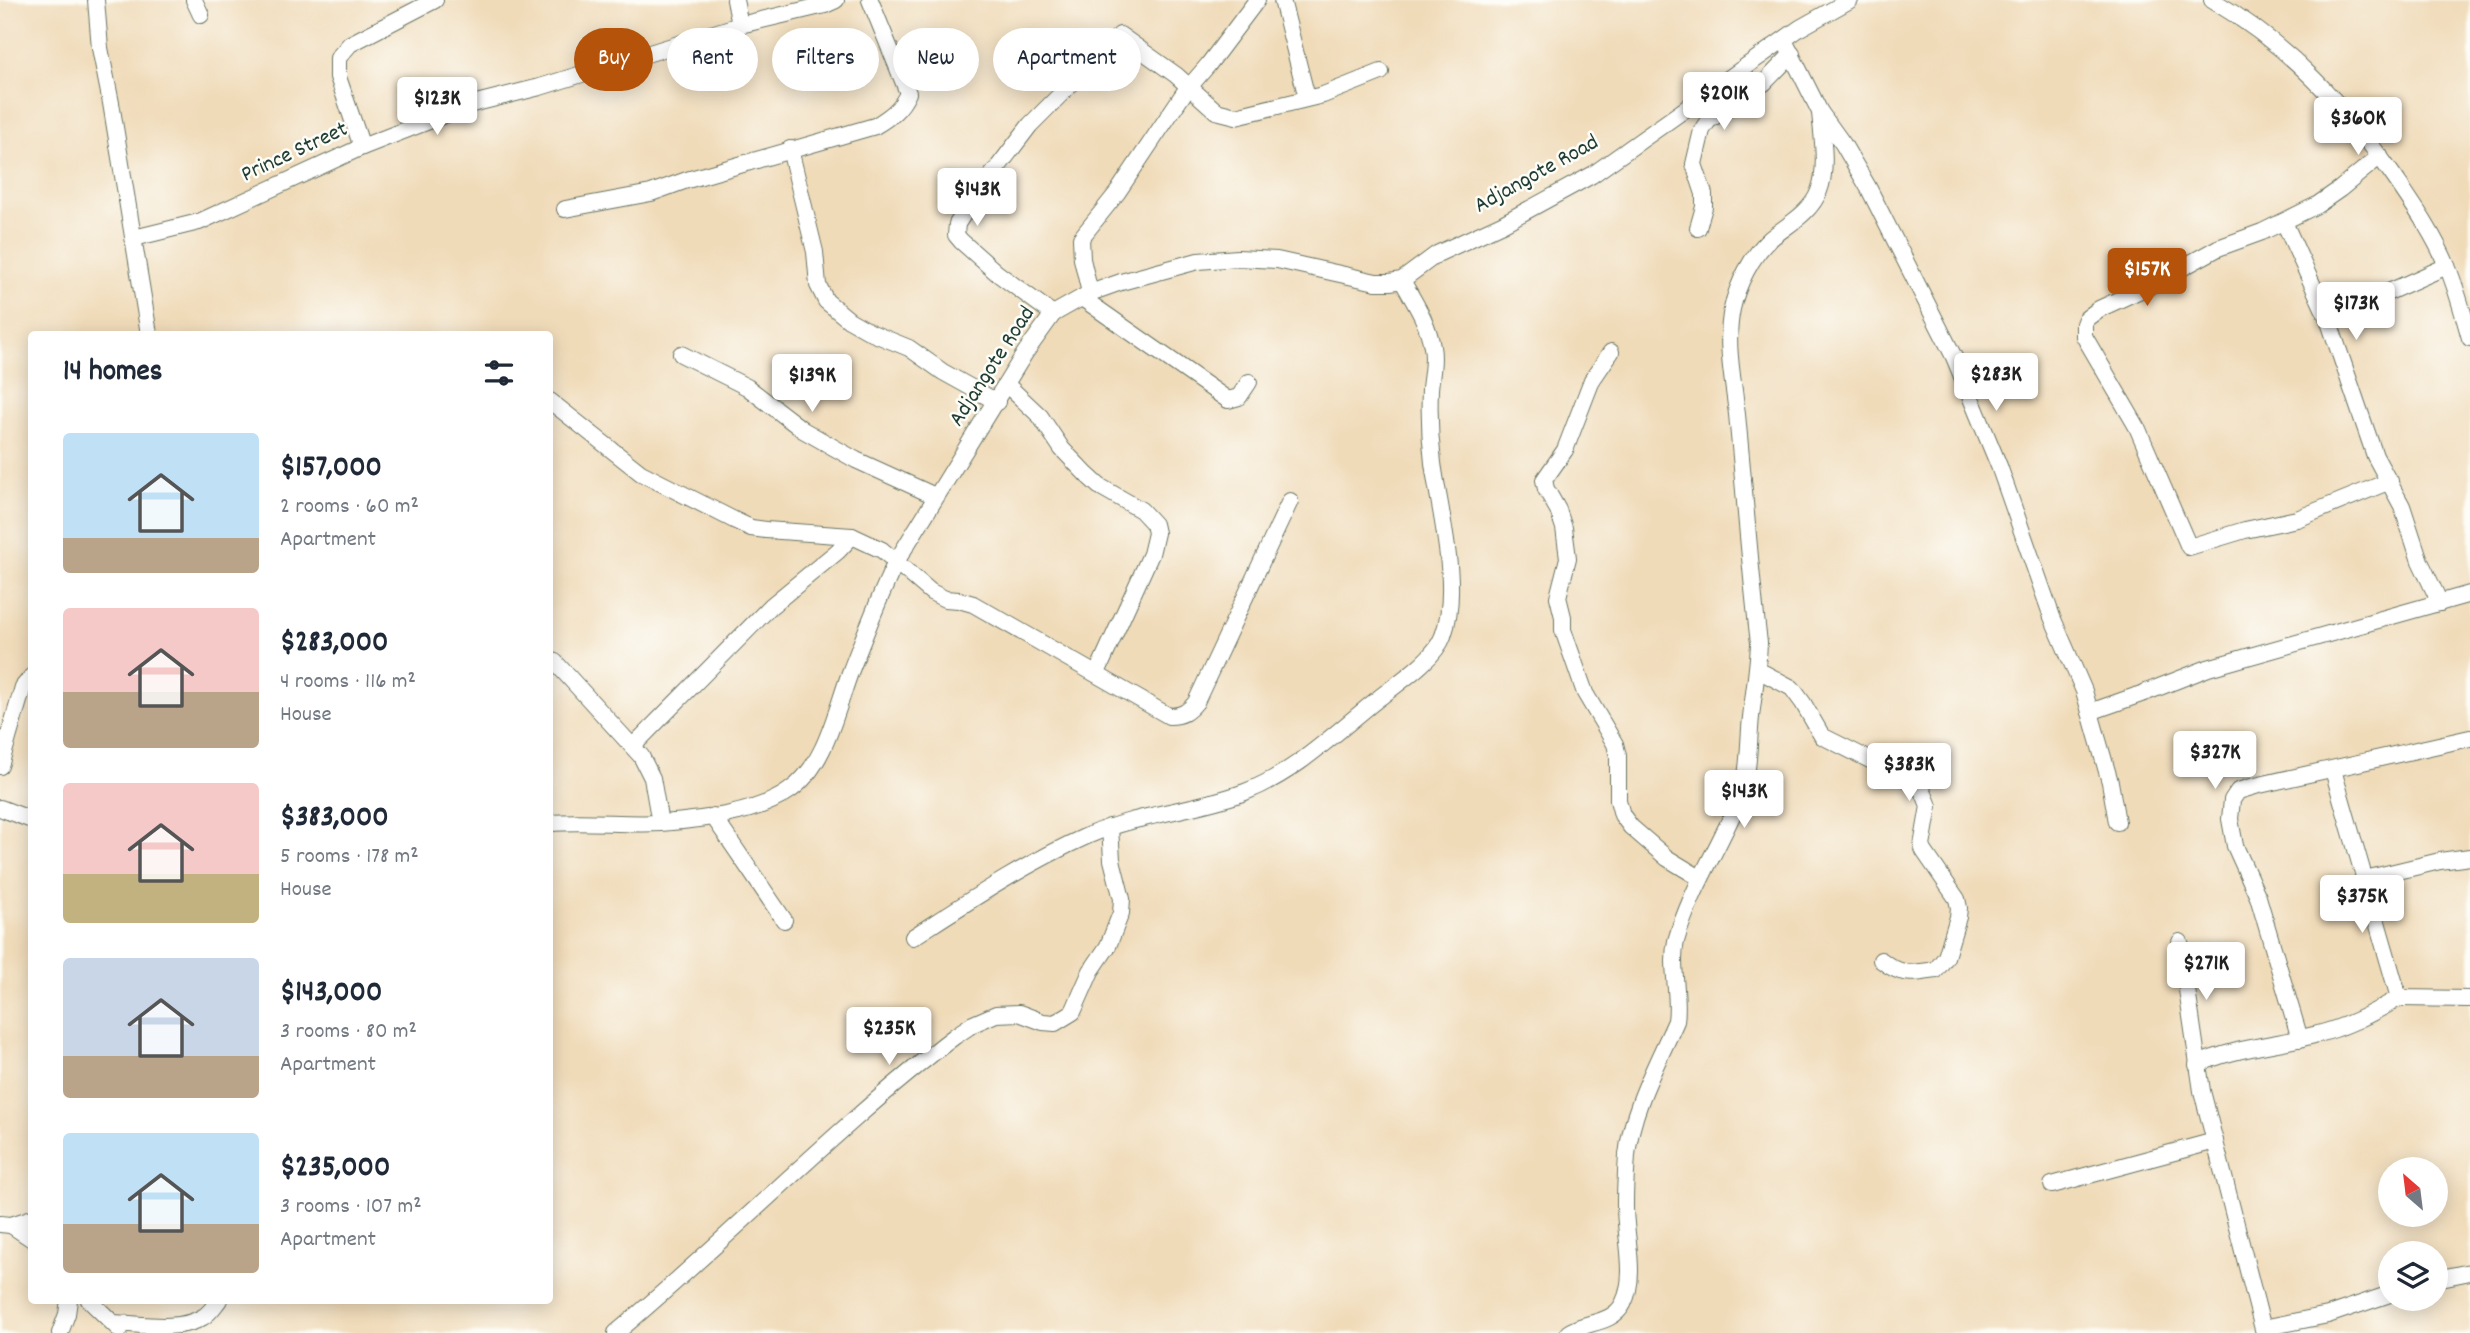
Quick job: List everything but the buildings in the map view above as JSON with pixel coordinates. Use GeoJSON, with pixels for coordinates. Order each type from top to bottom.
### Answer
{"type":"FeatureCollection","features":[{"type":"Feature","properties":{"kind":"street"},"geometry":{"type":"LineString","coordinates":[[96,0],[100,48],[149,331]]}},
{"type":"Feature","properties":{"kind":"street"},"geometry":{"type":"LineString","coordinates":[[362,147],[338,78],[338,58],[349,44],[435,0]]}},
{"type":"Feature","properties":{"kind":"street"},"geometry":{"type":"LineString","coordinates":[[735,0],[740,25]]}},
{"type":"Feature","properties":{"kind":"street","name":"Prince Street"},"geometry":{"type":"LineString","coordinates":[[134,238],[199,222],[362,147],[472,104],[540,87],[740,25],[836,0]]}},
{"type":"Feature","properties":{"kind":"street"},"geometry":{"type":"LineString","coordinates":[[565,209],[651,193],[790,149],[875,126],[893,115],[904,103],[908,93],[906,83],[870,0]]}},
{"type":"Feature","properties":{"kind":"street"},"geometry":{"type":"LineString","coordinates":[[1282,0],[1307,97]]}},
{"type":"Feature","properties":{"kind":"street","name":"Adjangote Road"},"geometry":{"type":"LineString","coordinates":[[553,823],[660,823],[713,816],[762,805],[790,791],[809,773],[823,746],[896,562],[1025,353],[1053,314],[1086,295],[1121,282],[1198,261],[1238,258],[1277,260],[1376,282],[1402,280],[1437,254],[1502,224],[1592,175],[1788,47],[1820,7],[1850,0]]}},
{"type":"Feature","properties":{"kind":"street"},"geometry":{"type":"LineString","coordinates":[[2212,0],[2294,59],[2331,95],[2364,133],[2427,225],[2447,266],[2470,338]]}},
{"type":"Feature","properties":{"kind":"street"},"geometry":{"type":"LineString","coordinates":[[1248,382],[1239,397],[1228,400],[1086,295],[1081,238],[1116,193],[1184,93],[1257,1]]}},
{"type":"Feature","properties":{"kind":"street"},"geometry":{"type":"LineString","coordinates":[[1053,314],[997,273],[961,241],[956,235],[957,225],[1030,125],[1120,35],[1176,75],[1184,93],[1216,111],[1236,117],[1347,87],[1381,72]]}},
{"type":"Feature","properties":{"kind":"street"},"geometry":{"type":"LineString","coordinates":[[1788,47],[1820,112],[1843,144],[1868,187],[1954,357],[1999,466],[2052,617],[2075,668],[2110,782],[2117,822]]}},
{"type":"Feature","properties":{"kind":"street"},"geometry":{"type":"LineString","coordinates":[[1698,228],[1704,207],[1694,164],[1702,131],[1708,121],[1764,83],[1788,47]]}},
{"type":"Feature","properties":{"kind":"street"},"geometry":{"type":"LineString","coordinates":[[1568,1333],[1574,1328],[1602,1320],[1617,1312],[1623,1304],[1628,1288],[1625,1205],[1627,1154],[1634,1116],[1676,1021],[1678,1004],[1673,956],[1686,910],[1740,799],[1747,773],[1759,642],[1737,411],[1729,362],[1729,325],[1733,306],[1756,256],[1769,240],[1809,207],[1819,193],[1823,178],[1820,112]]}},
{"type":"Feature","properties":{"kind":"street"},"geometry":{"type":"LineString","coordinates":[[790,149],[815,252],[818,285],[826,301],[849,320],[909,348],[943,372],[996,402]]}},
{"type":"Feature","properties":{"kind":"street"},"geometry":{"type":"LineString","coordinates":[[2379,156],[2317,205],[2284,222],[2218,248],[2149,286],[2099,309],[2086,319],[2084,336],[2137,427],[2189,547],[2245,530],[2297,519],[2390,481]]}},
{"type":"Feature","properties":{"kind":"street"},"geometry":{"type":"LineString","coordinates":[[2284,222],[2328,319],[2375,456],[2402,506],[2420,561],[2440,603]]}},
{"type":"Feature","properties":{"kind":"street"},"geometry":{"type":"LineString","coordinates":[[2328,319],[2447,266]]}},
{"type":"Feature","properties":{"kind":"street"},"geometry":{"type":"LineString","coordinates":[[913,937],[1022,870],[1086,836],[1110,827],[1204,805],[1247,791],[1280,774],[1310,755],[1427,659],[1443,638],[1450,609],[1450,570],[1431,450],[1430,392],[1433,351],[1428,328],[1402,280]]}},
{"type":"Feature","properties":{"kind":"street"},"geometry":{"type":"LineString","coordinates":[[1611,352],[1592,380],[1569,442],[1544,480],[1564,528],[1568,558],[1558,597],[1563,630],[1585,693],[1615,744],[1618,756],[1618,800],[1622,815],[1631,827],[1667,858],[1700,878]]}},
{"type":"Feature","properties":{"kind":"street"},"geometry":{"type":"LineString","coordinates":[[681,354],[747,387],[803,430],[856,460],[936,496]]}},
{"type":"Feature","properties":{"kind":"street"},"geometry":{"type":"LineString","coordinates":[[1007,385],[1040,416],[1062,449],[1087,475],[1099,486],[1141,510],[1154,524],[1156,533],[1151,554],[1097,673]]}},
{"type":"Feature","properties":{"kind":"street"},"geometry":{"type":"LineString","coordinates":[[553,403],[641,472],[751,528],[852,536],[882,550],[931,592],[945,599],[974,604],[1169,716],[1180,716],[1189,711],[1196,702],[1290,501]]}},
{"type":"Feature","properties":{"kind":"street"},"geometry":{"type":"LineString","coordinates":[[633,746],[771,606],[838,551],[852,536]]}},
{"type":"Feature","properties":{"kind":"street"},"geometry":{"type":"LineString","coordinates":[[2090,712],[2208,668],[2470,594]]}},
{"type":"Feature","properties":{"kind":"street"},"geometry":{"type":"LineString","coordinates":[[553,661],[633,746],[647,765],[660,823]]}},
{"type":"Feature","properties":{"kind":"street"},"geometry":{"type":"LineString","coordinates":[[1758,670],[1792,688],[1822,736],[1908,779],[1927,797],[1929,806],[1923,851],[1957,899],[1958,917],[1946,957],[1936,970],[1908,974],[1893,970],[1881,960]]}},
{"type":"Feature","properties":{"kind":"street"},"geometry":{"type":"LineString","coordinates":[[0,766],[23,687],[28,681]]}},
{"type":"Feature","properties":{"kind":"street"},"geometry":{"type":"LineString","coordinates":[[2300,1039],[2258,897],[2235,846],[2230,819],[2232,800],[2238,791],[2255,786],[2470,738]]}},
{"type":"Feature","properties":{"kind":"street"},"geometry":{"type":"LineString","coordinates":[[2333,770],[2399,998]]}},
{"type":"Feature","properties":{"kind":"street"},"geometry":{"type":"LineString","coordinates":[[0,808],[28,818]]}},
{"type":"Feature","properties":{"kind":"street"},"geometry":{"type":"LineString","coordinates":[[713,816],[784,920]]}},
{"type":"Feature","properties":{"kind":"street"},"geometry":{"type":"LineString","coordinates":[[616,1333],[722,1240],[810,1157],[955,1036],[996,1014],[1018,1013],[1043,1022],[1055,1023],[1073,1012],[1091,971],[1108,946],[1121,913],[1122,899],[1112,860],[1110,827]]}},
{"type":"Feature","properties":{"kind":"street"},"geometry":{"type":"LineString","coordinates":[[2365,879],[2440,861],[2470,857]]}},
{"type":"Feature","properties":{"kind":"street"},"geometry":{"type":"LineString","coordinates":[[2180,943],[2197,1065],[2263,1331],[2328,1315],[2378,1298]]}},
{"type":"Feature","properties":{"kind":"street"},"geometry":{"type":"LineString","coordinates":[[2197,1065],[2346,1026],[2399,998],[2470,999]]}},
{"type":"Feature","properties":{"kind":"street"},"geometry":{"type":"LineString","coordinates":[[2052,1185],[2214,1141]]}},
{"type":"Feature","properties":{"kind":"street"},"geometry":{"type":"LineString","coordinates":[[6,1224],[28,1219]]}},
{"type":"Feature","properties":{"kind":"street"},"geometry":{"type":"LineString","coordinates":[[6,1224],[28,1237]]}},
{"type":"Feature","properties":{"kind":"street"},"geometry":{"type":"LineString","coordinates":[[2448,1277],[2470,1272]]}},
{"type":"Feature","properties":{"kind":"street"},"geometry":{"type":"LineString","coordinates":[[60,1333],[68,1304]]}},
{"type":"Feature","properties":{"kind":"street"},"geometry":{"type":"LineString","coordinates":[[93,1304],[118,1328],[191,1322],[208,1313],[216,1304]]}},
{"type":"Feature","properties":{"kind":"street"},"geometry":{"type":"LineString","coordinates":[[1602,1320],[1615,1333]]}}]}
